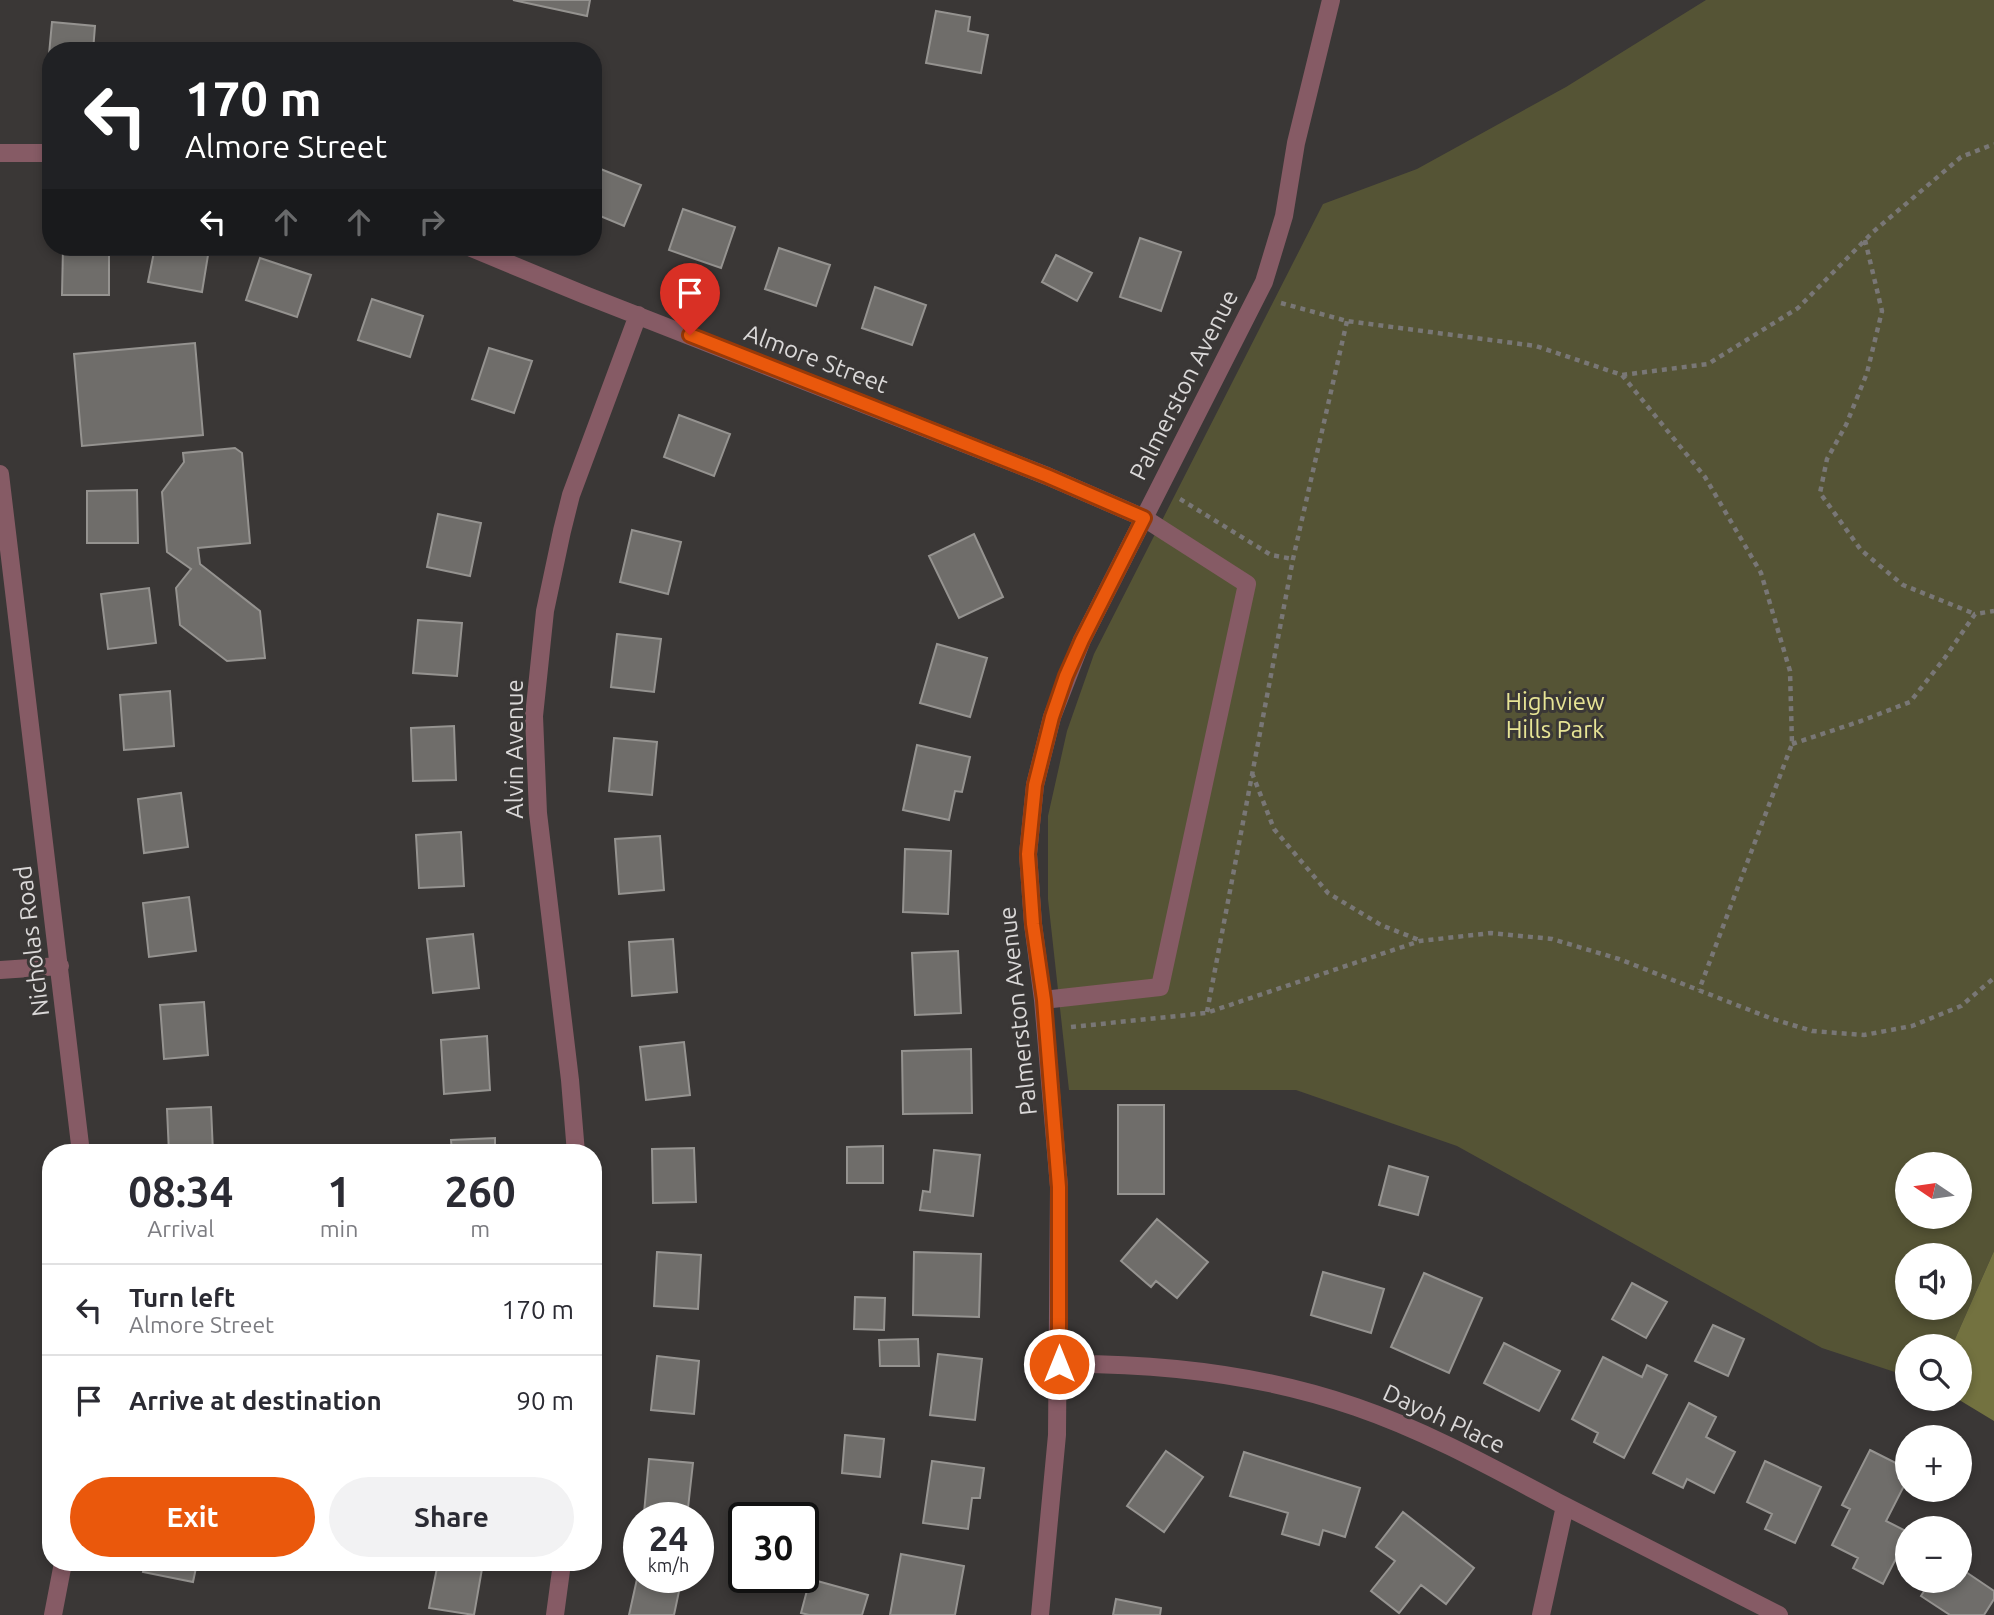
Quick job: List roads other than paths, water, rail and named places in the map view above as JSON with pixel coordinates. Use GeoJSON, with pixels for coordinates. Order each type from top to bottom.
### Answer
{"type":"FeatureCollection","features":[{"type":"Feature","properties":{"kind":"street","name":"Palmerston Avenue"},"geometry":{"type":"LineString","coordinates":[[1040,1615],[1056,1448],[1059,1187],[1044,1000],[1033,924],[1028,854],[1035,785],[1052,717],[1082,640],[1264,282],[1284,216],[1296,143],[1331,0]]}},
{"type":"Feature","properties":{"kind":"street"},"geometry":{"type":"LineString","coordinates":[[0,153],[42,153]]}},
{"type":"Feature","properties":{"kind":"street","name":"Almore Street"},"geometry":{"type":"LineString","coordinates":[[491,256],[1047,476],[1144,518],[1247,584],[1160,987],[1044,1000]]}},
{"type":"Feature","properties":{"kind":"street","name":"Alvin Avenue"},"geometry":{"type":"LineString","coordinates":[[575,1144],[538,813],[534,716],[545,611],[571,495],[638,315]]}},
{"type":"Feature","properties":{"kind":"street","name":"Nicholas Road"},"geometry":{"type":"LineString","coordinates":[[0,474],[80,1144]]}},
{"type":"Feature","properties":{"kind":"street"},"geometry":{"type":"LineString","coordinates":[[0,970],[60,966]]}},
{"type":"Feature","properties":{"kind":"street","name":"Dayoh Place"},"geometry":{"type":"LineString","coordinates":[[1059,1364],[1115,1364],[1196,1371],[1305,1391],[1402,1424],[1779,1615]]}},
{"type":"Feature","properties":{"kind":"street"},"geometry":{"type":"LineString","coordinates":[[1541,1615],[1565,1506]]}},
{"type":"Feature","properties":{"kind":"street"},"geometry":{"type":"LineString","coordinates":[[53,1615],[61,1571]]}},
{"type":"Feature","properties":{"kind":"street"},"geometry":{"type":"LineString","coordinates":[[555,1615],[561,1571]]}},
{"type":"Feature","properties":{"kind":"park label","name":"Highview Hills Park"},"geometry":{"type":"Point","coordinates":[1555,716]}}]}
